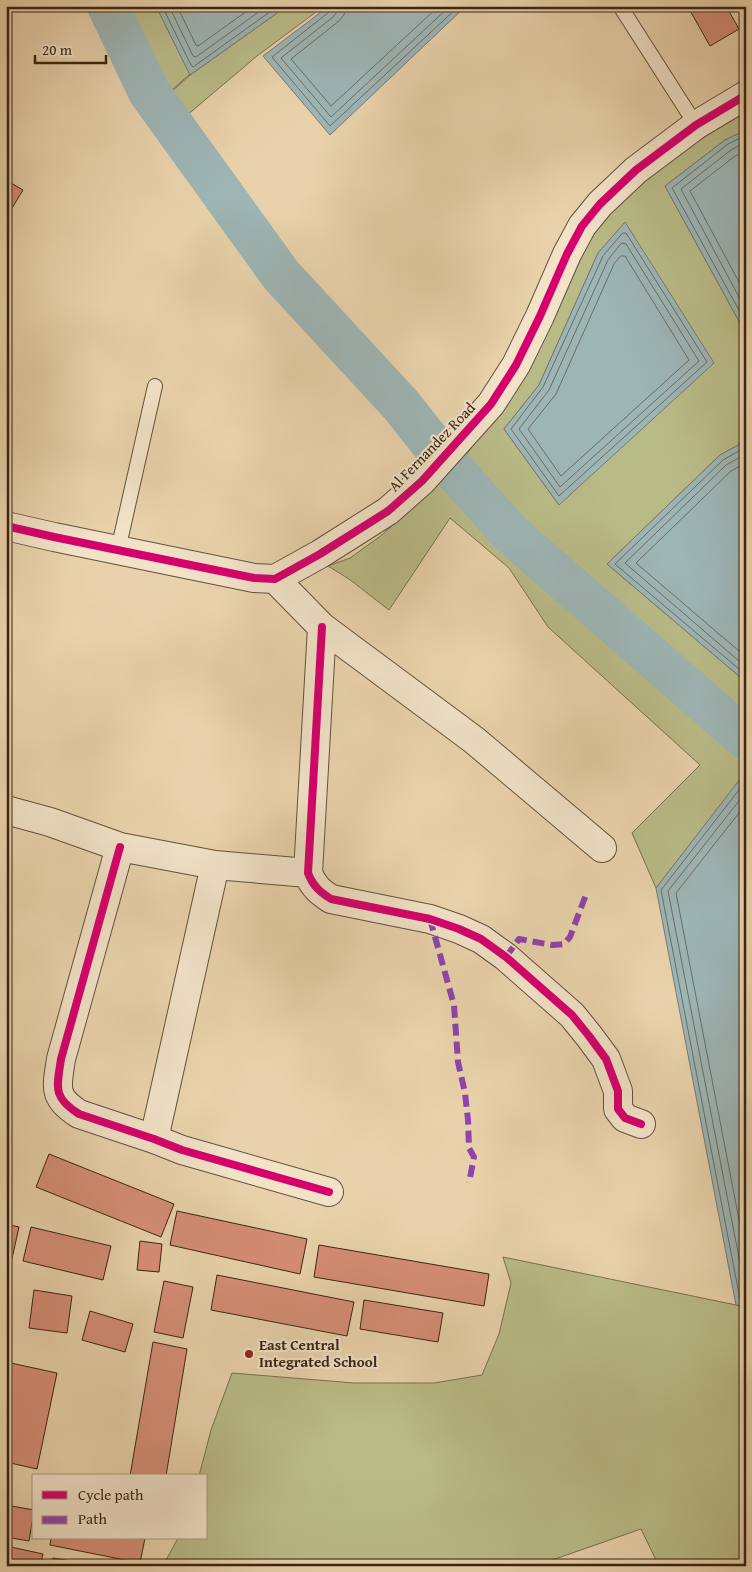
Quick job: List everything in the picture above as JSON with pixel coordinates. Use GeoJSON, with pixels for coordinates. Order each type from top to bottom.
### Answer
{"type":"FeatureCollection","features":[{"type":"Feature","properties":{"kind":"street","name":"Al Fernandez Road"},"geometry":{"type":"LineString","coordinates":[[275,579],[356,533],[388,511],[422,481],[491,404],[516,365],[567,254],[582,226],[600,204],[636,170],[696,125],[746,95]]}},
{"type":"Feature","properties":{"kind":"street"},"geometry":{"type":"LineString","coordinates":[[6,526],[254,578],[275,579],[322,627],[474,740],[602,848]]}},
{"type":"Feature","properties":{"kind":"street"},"geometry":{"type":"LineString","coordinates":[[322,627],[308,873],[311,882],[319,892],[332,899],[430,919],[459,929],[481,939],[506,956],[578,1022],[606,1059],[618,1091],[618,1109],[625,1118],[641,1124]]}},
{"type":"Feature","properties":{"kind":"street"},"geometry":{"type":"LineString","coordinates":[[6,810],[50,822],[120,847],[215,865],[308,873]]}},
{"type":"Feature","properties":{"kind":"street"},"geometry":{"type":"LineString","coordinates":[[120,847],[62,1059],[57,1087],[62,1100],[68,1108],[79,1114],[182,1150],[329,1192]]}},
{"type":"Feature","properties":{"kind":"street"},"geometry":{"type":"LineString","coordinates":[[154,1139],[215,865]]}},
{"type":"Feature","properties":{"kind":"lane"},"geometry":{"type":"LineString","coordinates":[[620,6],[696,125]]}},
{"type":"Feature","properties":{"kind":"lane"},"geometry":{"type":"LineString","coordinates":[[118,550],[155,386]]}},
{"type":"Feature","properties":{"kind":"green space"},"geometry":{"type":"Polygon","coordinates":[[[106,6],[156,6],[190,74],[157,103],[149,92],[106,6]]]}},
{"type":"Feature","properties":{"kind":"green space"},"geometry":{"type":"Polygon","coordinates":[[[287,6],[324,6],[257,56],[173,127],[157,105],[190,75],[287,6]]]}},
{"type":"Feature","properties":{"kind":"green space"},"geometry":{"type":"Polygon","coordinates":[[[746,112],[746,130],[725,140],[665,186],[746,334],[746,441],[720,455],[607,564],[746,682],[746,776],[744,775],[656,888],[632,833],[700,765],[548,627],[509,568],[450,518],[389,610],[349,579],[328,566],[350,558],[382,535],[459,466],[487,424],[583,235],[640,176],[746,112]],[[625,223],[598,253],[539,385],[504,429],[559,505],[625,223]]]}},
{"type":"Feature","properties":{"kind":"green space"},"geometry":{"type":"Polygon","coordinates":[[[503,1257],[746,1307],[746,1566],[645,1566],[656,1560],[641,1529],[535,1566],[163,1566],[177,1540],[208,1540],[208,1474],[200,1474],[211,1430],[232,1373],[354,1383],[434,1383],[482,1375],[499,1334],[511,1283],[503,1257]]]}},
{"type":"Feature","properties":{"kind":"water"},"geometry":{"type":"Polygon","coordinates":[[[156,6],[287,6],[190,75],[156,6]]]}},
{"type":"Feature","properties":{"kind":"water"},"geometry":{"type":"Polygon","coordinates":[[[329,6],[466,6],[330,135],[263,56],[329,6]]]}},
{"type":"Feature","properties":{"kind":"water"},"geometry":{"type":"Polygon","coordinates":[[[746,130],[746,334],[665,186],[725,140],[746,130]]]}},
{"type":"Feature","properties":{"kind":"water"},"geometry":{"type":"Polygon","coordinates":[[[625,222],[714,363],[559,505],[504,429],[539,385],[598,253],[625,222]]]}},
{"type":"Feature","properties":{"kind":"water"},"geometry":{"type":"Polygon","coordinates":[[[746,441],[746,682],[607,564],[720,455],[746,441]]]}},
{"type":"Feature","properties":{"kind":"water"},"geometry":{"type":"Polygon","coordinates":[[[744,774],[746,776],[746,1307],[736,1305],[656,888],[744,774]]]}},
{"type":"Feature","properties":{"kind":"building"},"geometry":{"type":"Polygon","coordinates":[[[726,6],[739,29],[710,46],[688,7],[726,6]]]}},
{"type":"Feature","properties":{"kind":"building"},"geometry":{"type":"Polygon","coordinates":[[[6,180],[23,190],[6,218],[6,180]]]}},
{"type":"Feature","properties":{"kind":"building"},"geometry":{"type":"Polygon","coordinates":[[[49,1154],[174,1204],[161,1237],[36,1187],[49,1154]]]}},
{"type":"Feature","properties":{"kind":"building"},"geometry":{"type":"Polygon","coordinates":[[[177,1211],[307,1239],[300,1274],[170,1245],[177,1211]]]}},
{"type":"Feature","properties":{"kind":"building"},"geometry":{"type":"Polygon","coordinates":[[[6,1224],[19,1227],[11,1263],[6,1261],[6,1224]]]}},
{"type":"Feature","properties":{"kind":"building"},"geometry":{"type":"Polygon","coordinates":[[[31,1227],[111,1246],[103,1280],[23,1261],[31,1227]]]}},
{"type":"Feature","properties":{"kind":"building"},"geometry":{"type":"Polygon","coordinates":[[[140,1241],[162,1244],[159,1272],[137,1270],[140,1241]]]}},
{"type":"Feature","properties":{"kind":"building"},"geometry":{"type":"Polygon","coordinates":[[[319,1245],[489,1274],[484,1306],[314,1277],[319,1245]]]}},
{"type":"Feature","properties":{"kind":"building"},"geometry":{"type":"Polygon","coordinates":[[[217,1275],[354,1302],[347,1336],[211,1310],[217,1275]]]}},
{"type":"Feature","properties":{"kind":"building"},"geometry":{"type":"Polygon","coordinates":[[[164,1281],[193,1287],[183,1338],[154,1332],[164,1281]]]}},
{"type":"Feature","properties":{"kind":"building"},"geometry":{"type":"Polygon","coordinates":[[[34,1290],[72,1296],[67,1333],[29,1328],[34,1290]]]}},
{"type":"Feature","properties":{"kind":"building"},"geometry":{"type":"Polygon","coordinates":[[[364,1300],[443,1313],[438,1342],[360,1329],[364,1300]]]}},
{"type":"Feature","properties":{"kind":"building"},"geometry":{"type":"Polygon","coordinates":[[[90,1311],[133,1324],[125,1352],[82,1340],[90,1311]]]}},
{"type":"Feature","properties":{"kind":"building"},"geometry":{"type":"Polygon","coordinates":[[[153,1342],[187,1349],[166,1474],[130,1474],[153,1342]]]}},
{"type":"Feature","properties":{"kind":"building"},"geometry":{"type":"Polygon","coordinates":[[[6,1362],[57,1373],[37,1469],[6,1462],[6,1362]]]}},
{"type":"Feature","properties":{"kind":"building"},"geometry":{"type":"Polygon","coordinates":[[[6,1505],[32,1510],[29,1541],[6,1537],[6,1505]]]}},
{"type":"Feature","properties":{"kind":"building"},"geometry":{"type":"Polygon","coordinates":[[[51,1540],[145,1540],[140,1563],[50,1545],[51,1540]]]}},
{"type":"Feature","properties":{"kind":"building"},"geometry":{"type":"Polygon","coordinates":[[[6,1546],[43,1554],[40,1566],[6,1566],[6,1546]]]}},
{"type":"Feature","properties":{"kind":"building"},"geometry":{"type":"Polygon","coordinates":[[[53,1558],[101,1566],[52,1566],[53,1558]]]}},
{"type":"Feature","properties":{"kind":"waterway"},"geometry":{"type":"LineString","coordinates":[[108,6],[149,92],[281,275],[401,405],[443,458],[511,534],[746,739]]}},
{"type":"Feature","properties":{"kind":"marked path"},"geometry":{"type":"LineString","coordinates":[[506,957],[519,939],[552,945],[564,944],[570,937],[587,892]]}},
{"type":"Feature","properties":{"kind":"marked path"},"geometry":{"type":"LineString","coordinates":[[430,919],[454,1005],[458,1062],[465,1093],[469,1148],[474,1157],[469,1183]]}},
{"type":"Feature","properties":{"kind":"cycle path"},"geometry":{"type":"LineString","coordinates":[[6,526],[254,578],[275,579],[320,554],[388,511],[422,481],[491,404],[516,365],[567,254],[582,226],[600,204],[636,170],[696,125],[746,95]]}},
{"type":"Feature","properties":{"kind":"cycle path"},"geometry":{"type":"LineString","coordinates":[[322,627],[308,873],[312,882],[331,899],[430,919],[459,929],[481,939],[506,957],[572,1015],[589,1036],[606,1059],[618,1091],[618,1109],[625,1118],[641,1124]]}},
{"type":"Feature","properties":{"kind":"cycle path"},"geometry":{"type":"LineString","coordinates":[[120,847],[61,1059],[58,1077],[60,1097],[70,1108],[79,1114],[182,1150],[329,1192]]}},
{"type":"Feature","properties":{"kind":"place","name":"East Central Integrated School"},"geometry":{"type":"Point","coordinates":[249,1354]}}]}
